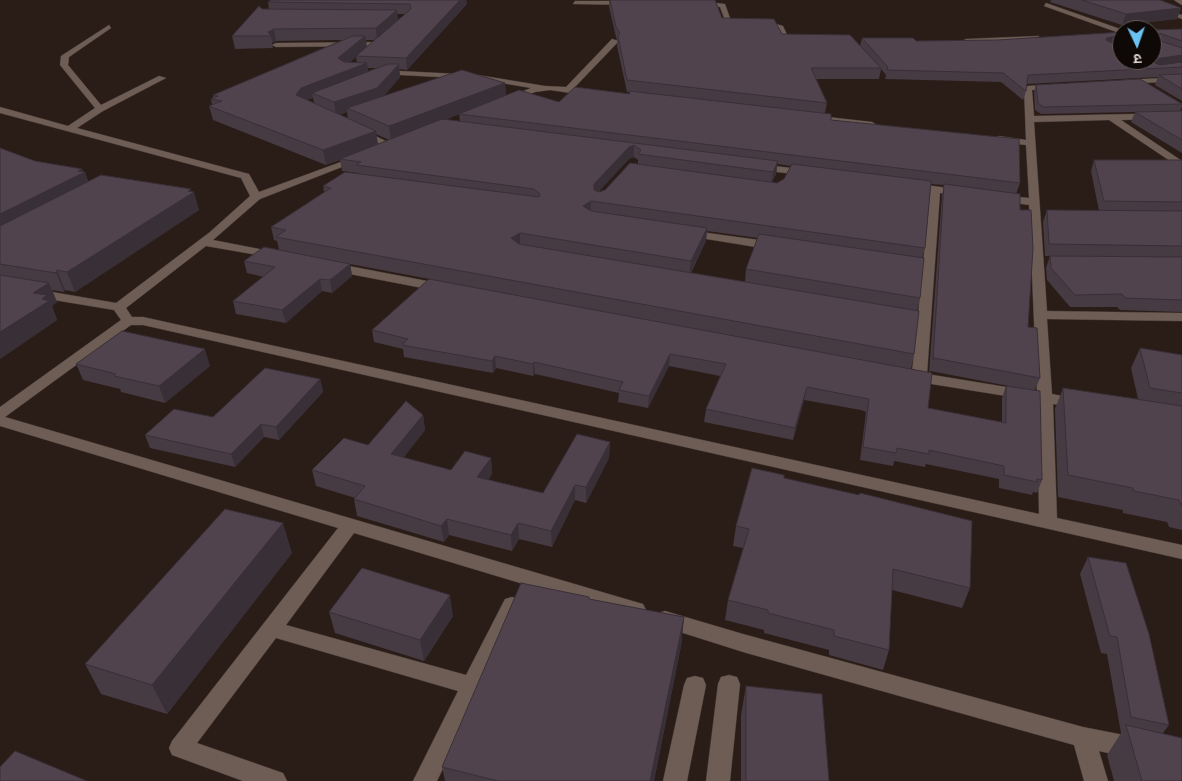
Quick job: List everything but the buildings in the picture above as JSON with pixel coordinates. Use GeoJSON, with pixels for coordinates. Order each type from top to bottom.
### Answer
{"type":"FeatureCollection","features":[{"type":"Feature","properties":{"kind":"street"},"geometry":{"type":"LineString","coordinates":[[1133,0],[1182,17]]}},
{"type":"Feature","properties":{"kind":"street"},"geometry":{"type":"LineString","coordinates":[[1177,0],[1182,3]]}},
{"type":"Feature","properties":{"kind":"street"},"geometry":{"type":"LineString","coordinates":[[575,3],[640,3]]}},
{"type":"Feature","properties":{"kind":"street"},"geometry":{"type":"LineString","coordinates":[[687,3],[723,6],[728,22],[769,24],[781,27],[786,42],[805,42]]}},
{"type":"Feature","properties":{"kind":"street"},"geometry":{"type":"LineString","coordinates":[[1046,5],[1112,29]]}},
{"type":"Feature","properties":{"kind":"street"},"geometry":{"type":"LineString","coordinates":[[100,109],[64,65],[65,56],[109,27]]}},
{"type":"Feature","properties":{"kind":"street"},"geometry":{"type":"LineString","coordinates":[[1102,35],[1112,34]]}},
{"type":"Feature","properties":{"kind":"street"},"geometry":{"type":"LineString","coordinates":[[957,41],[1044,38]]}},
{"type":"Feature","properties":{"kind":"street"},"geometry":{"type":"LineString","coordinates":[[276,45],[383,41],[366,54]]}},
{"type":"Feature","properties":{"kind":"street"},"geometry":{"type":"LineString","coordinates":[[568,90],[615,41]]}},
{"type":"Feature","properties":{"kind":"street"},"geometry":{"type":"LineString","coordinates":[[374,76],[392,73],[468,77],[598,94]]}},
{"type":"Feature","properties":{"kind":"street"},"geometry":{"type":"LineString","coordinates":[[440,86],[468,77]]}},
{"type":"Feature","properties":{"kind":"street"},"geometry":{"type":"LineString","coordinates":[[69,129],[100,109],[162,78]]}},
{"type":"Feature","properties":{"kind":"street"},"geometry":{"type":"LineString","coordinates":[[1111,83],[1182,79]]}},
{"type":"Feature","properties":{"kind":"street"},"geometry":{"type":"LineString","coordinates":[[1139,81],[1153,90]]}},
{"type":"Feature","properties":{"kind":"street"},"geometry":{"type":"LineString","coordinates":[[1048,522],[1041,315],[1042,262],[1040,217],[1034,202],[1028,119],[1028,88],[1065,86]]}},
{"type":"Feature","properties":{"kind":"street"},"geometry":{"type":"LineString","coordinates":[[496,105],[534,90],[550,88]]}},
{"type":"Feature","properties":{"kind":"street"},"geometry":{"type":"LineString","coordinates":[[0,110],[245,176],[256,197]]}},
{"type":"Feature","properties":{"kind":"street"},"geometry":{"type":"LineString","coordinates":[[1028,119],[1182,116]]}},
{"type":"Feature","properties":{"kind":"street"},"geometry":{"type":"LineString","coordinates":[[804,117],[882,126]]}},
{"type":"Feature","properties":{"kind":"street"},"geometry":{"type":"LineString","coordinates":[[1112,118],[1182,166]]}},
{"type":"Feature","properties":{"kind":"street"},"geometry":{"type":"LineString","coordinates":[[0,287],[119,307],[256,197],[395,144],[346,125]]}},
{"type":"Feature","properties":{"kind":"street"},"geometry":{"type":"LineString","coordinates":[[991,138],[1030,143]]}},
{"type":"Feature","properties":{"kind":"street"},"geometry":{"type":"LineString","coordinates":[[747,165],[823,175]]}},
{"type":"Feature","properties":{"kind":"street"},"geometry":{"type":"LineString","coordinates":[[779,184],[785,170]]}},
{"type":"Feature","properties":{"kind":"street"},"geometry":{"type":"LineString","coordinates":[[315,176],[334,179]]}},
{"type":"Feature","properties":{"kind":"street"},"geometry":{"type":"LineString","coordinates":[[898,185],[1034,202]]}},
{"type":"Feature","properties":{"kind":"street"},"geometry":{"type":"LineString","coordinates":[[920,378],[935,190]]}},
{"type":"Feature","properties":{"kind":"street"},"geometry":{"type":"LineString","coordinates":[[670,231],[786,248]]}},
{"type":"Feature","properties":{"kind":"street"},"geometry":{"type":"LineString","coordinates":[[202,242],[290,259]]}},
{"type":"Feature","properties":{"kind":"street"},"geometry":{"type":"LineString","coordinates":[[318,264],[454,290]]}},
{"type":"Feature","properties":{"kind":"street"},"geometry":{"type":"LineString","coordinates":[[891,264],[929,269]]}},
{"type":"Feature","properties":{"kind":"street"},"geometry":{"type":"LineString","coordinates":[[119,307],[128,321]]}},
{"type":"Feature","properties":{"kind":"street"},"geometry":{"type":"LineString","coordinates":[[886,314],[925,321]]}},
{"type":"Feature","properties":{"kind":"street"},"geometry":{"type":"LineString","coordinates":[[1041,315],[1182,316]]}},
{"type":"Feature","properties":{"kind":"street"},"geometry":{"type":"LineString","coordinates":[[0,414],[128,321],[142,321],[1182,552]]}},
{"type":"Feature","properties":{"kind":"street"},"geometry":{"type":"LineString","coordinates":[[900,374],[1094,406]]}},
{"type":"Feature","properties":{"kind":"street"},"geometry":{"type":"LineString","coordinates":[[0,421],[527,576],[743,643],[1083,736],[1155,753]]}},
{"type":"Feature","properties":{"kind":"street"},"geometry":{"type":"LineString","coordinates":[[275,781],[180,748],[351,524]]}},
{"type":"Feature","properties":{"kind":"street"},"geometry":{"type":"LineString","coordinates":[[426,781],[527,576]]}},
{"type":"Feature","properties":{"kind":"street"},"geometry":{"type":"LineString","coordinates":[[272,629],[472,686]]}},
{"type":"Feature","properties":{"kind":"street"},"geometry":{"type":"LineString","coordinates":[[718,781],[729,684]]}},
{"type":"Feature","properties":{"kind":"street"},"geometry":{"type":"LineString","coordinates":[[675,781],[695,685]]}},
{"type":"Feature","properties":{"kind":"street"},"geometry":{"type":"LineString","coordinates":[[1083,736],[1096,781]]}}]}
